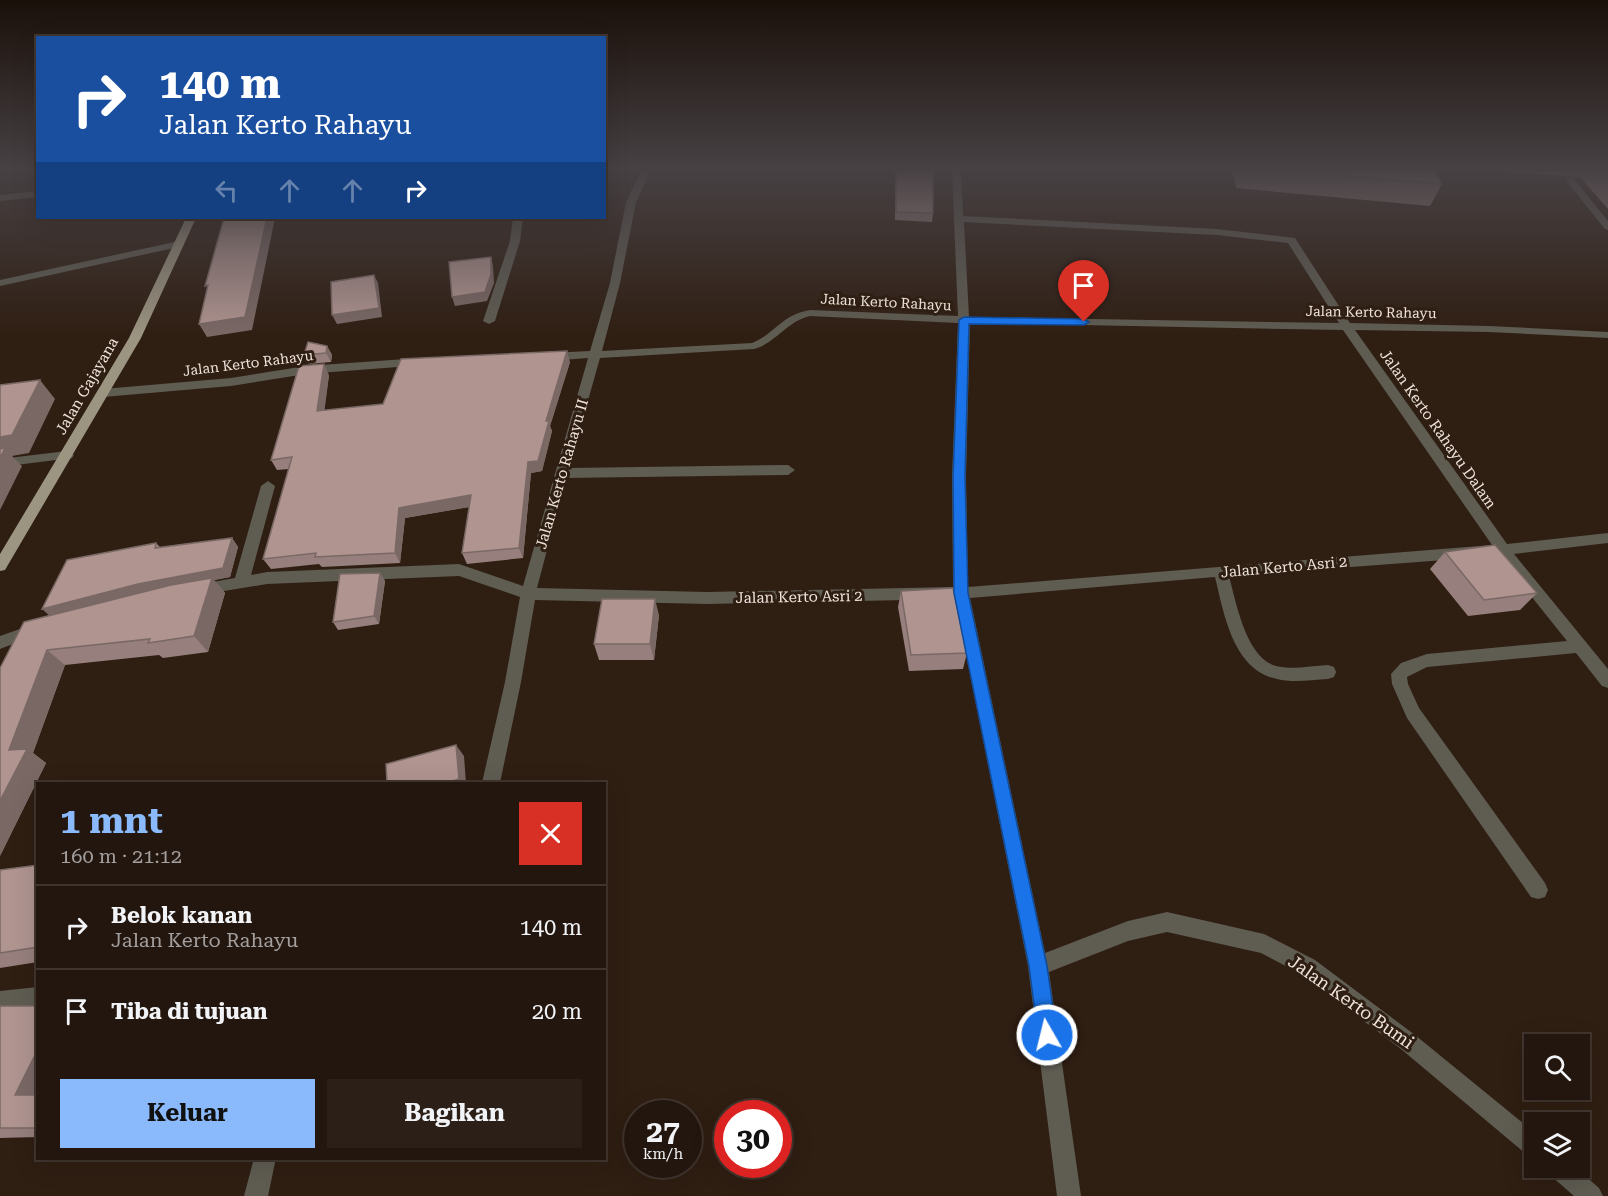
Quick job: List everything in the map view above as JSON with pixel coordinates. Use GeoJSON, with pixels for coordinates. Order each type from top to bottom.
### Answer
{"type":"FeatureCollection","features":[{"type":"Feature","properties":{"kind":"main road","name":"Jalan Gajayana"},"geometry":{"type":"LineString","coordinates":[[0,566],[135,338],[187,226]]}},
{"type":"Feature","properties":{"kind":"street"},"geometry":{"type":"LineString","coordinates":[[489,321],[515,241],[517,226]]}},
{"type":"Feature","properties":{"kind":"street","name":"Jalan Kerto Rahayu II"},"geometry":{"type":"LineString","coordinates":[[491,782],[513,682],[528,594],[550,509],[596,355],[627,226]]}},
{"type":"Feature","properties":{"kind":"street"},"geometry":{"type":"LineString","coordinates":[[957,226],[964,320],[959,477],[961,593],[1038,966],[1069,1196]]}},
{"type":"Feature","properties":{"kind":"street","name":"Jalan Kerto Rahayu Dalam"},"geometry":{"type":"LineString","coordinates":[[1093,226],[1217,232],[1291,240],[1346,326],[1503,550],[1608,681]]}},
{"type":"Feature","properties":{"kind":"street"},"geometry":{"type":"LineString","coordinates":[[0,283],[143,250],[179,244]]}},
{"type":"Feature","properties":{"kind":"street","name":"Jalan Kerto Rahayu"},"geometry":{"type":"LineString","coordinates":[[538,357],[754,346],[765,342],[788,319],[801,314],[964,320],[1489,329],[1608,335]]}},
{"type":"Feature","properties":{"kind":"street","name":"Jalan Kerto Rahayu"},"geometry":{"type":"LineString","coordinates":[[103,393],[231,382],[306,370],[432,362]]}},
{"type":"Feature","properties":{"kind":"street"},"geometry":{"type":"LineString","coordinates":[[0,463],[67,455]]}},
{"type":"Feature","properties":{"kind":"street"},"geometry":{"type":"LineString","coordinates":[[562,473],[788,470]]}},
{"type":"Feature","properties":{"kind":"street"},"geometry":{"type":"LineString","coordinates":[[241,582],[268,486]]}},
{"type":"Feature","properties":{"kind":"street","name":"Jalan Kerto Asri 2"},"geometry":{"type":"LineString","coordinates":[[184,592],[267,578],[459,570],[528,594],[707,598],[961,593],[1503,550],[1608,538]]}},
{"type":"Feature","properties":{"kind":"street"},"geometry":{"type":"LineString","coordinates":[[1221,572],[1232,616],[1255,663],[1267,670],[1281,673],[1328,672]]}},
{"type":"Feature","properties":{"kind":"street"},"geometry":{"type":"LineString","coordinates":[[0,642],[47,626]]}},
{"type":"Feature","properties":{"kind":"street"},"geometry":{"type":"LineString","coordinates":[[1538,890],[1413,713],[1400,684],[1399,674],[1407,668],[1427,661],[1582,646]]}},
{"type":"Feature","properties":{"kind":"street","name":"Jalan Kerto Bumi"},"geometry":{"type":"LineString","coordinates":[[1038,966],[1128,931],[1167,922],[1264,944],[1308,967],[1408,1042],[1524,1138]]}},
{"type":"Feature","properties":{"kind":"street"},"geometry":{"type":"LineString","coordinates":[[0,1001],[36,997]]}},
{"type":"Feature","properties":{"kind":"street"},"geometry":{"type":"LineString","coordinates":[[256,1196],[265,1160]]}},
{"type":"Feature","properties":{"kind":"street"},"geometry":{"type":"LineString","coordinates":[[1571,1178],[1591,1196]]}},
{"type":"Feature","properties":{"kind":"building"},"geometry":{"type":"Polygon","coordinates":[[[222,226],[265,226],[245,317],[199,324],[208,285],[205,286],[222,226]]]}},
{"type":"Feature","properties":{"kind":"building"},"geometry":{"type":"Polygon","coordinates":[[[491,257],[491,274],[485,292],[452,297],[449,262],[491,257]]]}},
{"type":"Feature","properties":{"kind":"building"},"geometry":{"type":"Polygon","coordinates":[[[374,275],[379,308],[332,315],[331,282],[374,275]]]}},
{"type":"Feature","properties":{"kind":"building"},"geometry":{"type":"Polygon","coordinates":[[[308,342],[327,346],[326,353],[304,355],[308,342]]]}},
{"type":"Feature","properties":{"kind":"building"},"geometry":{"type":"Polygon","coordinates":[[[567,351],[546,421],[549,421],[538,461],[528,462],[519,548],[462,553],[471,495],[399,508],[395,553],[315,557],[316,553],[263,559],[292,457],[271,460],[299,366],[324,364],[317,411],[383,404],[401,359],[567,351]]]}},
{"type":"Feature","properties":{"kind":"building"},"geometry":{"type":"Polygon","coordinates":[[[40,380],[12,435],[0,437],[0,385],[40,380]]]}},
{"type":"Feature","properties":{"kind":"building"},"geometry":{"type":"Polygon","coordinates":[[[232,538],[223,568],[138,584],[42,609],[67,560],[156,543],[155,548],[232,538]]]}},
{"type":"Feature","properties":{"kind":"building"},"geometry":{"type":"Polygon","coordinates":[[[1495,545],[1537,593],[1484,600],[1445,552],[1495,545]]]}},
{"type":"Feature","properties":{"kind":"building"},"geometry":{"type":"Polygon","coordinates":[[[380,573],[374,616],[333,622],[340,574],[380,573]]]}},
{"type":"Feature","properties":{"kind":"building"},"geometry":{"type":"Polygon","coordinates":[[[212,578],[194,636],[148,643],[150,639],[47,650],[9,750],[27,749],[0,801],[0,668],[24,622],[171,585],[212,578]]]}},
{"type":"Feature","properties":{"kind":"building"},"geometry":{"type":"Polygon","coordinates":[[[953,588],[967,653],[911,655],[901,591],[953,588]]]}},
{"type":"Feature","properties":{"kind":"building"},"geometry":{"type":"Polygon","coordinates":[[[602,599],[655,599],[650,644],[594,644],[602,599]]]}},
{"type":"Feature","properties":{"kind":"building"},"geometry":{"type":"Polygon","coordinates":[[[456,745],[459,779],[449,782],[387,782],[386,764],[456,745]]]}},
{"type":"Feature","properties":{"kind":"building"},"geometry":{"type":"Polygon","coordinates":[[[36,865],[36,947],[0,953],[0,870],[36,865]]]}},
{"type":"Feature","properties":{"kind":"building"},"geometry":{"type":"Polygon","coordinates":[[[0,1006],[36,1006],[36,1053],[15,1095],[36,1095],[36,1128],[0,1128],[0,1006]]]}},
{"type":"Feature","properties":{"kind":"route"},"geometry":{"type":"LineString","coordinates":[[1047,1035],[1038,966],[961,593],[959,477],[964,320],[1084,322]]}}]}
